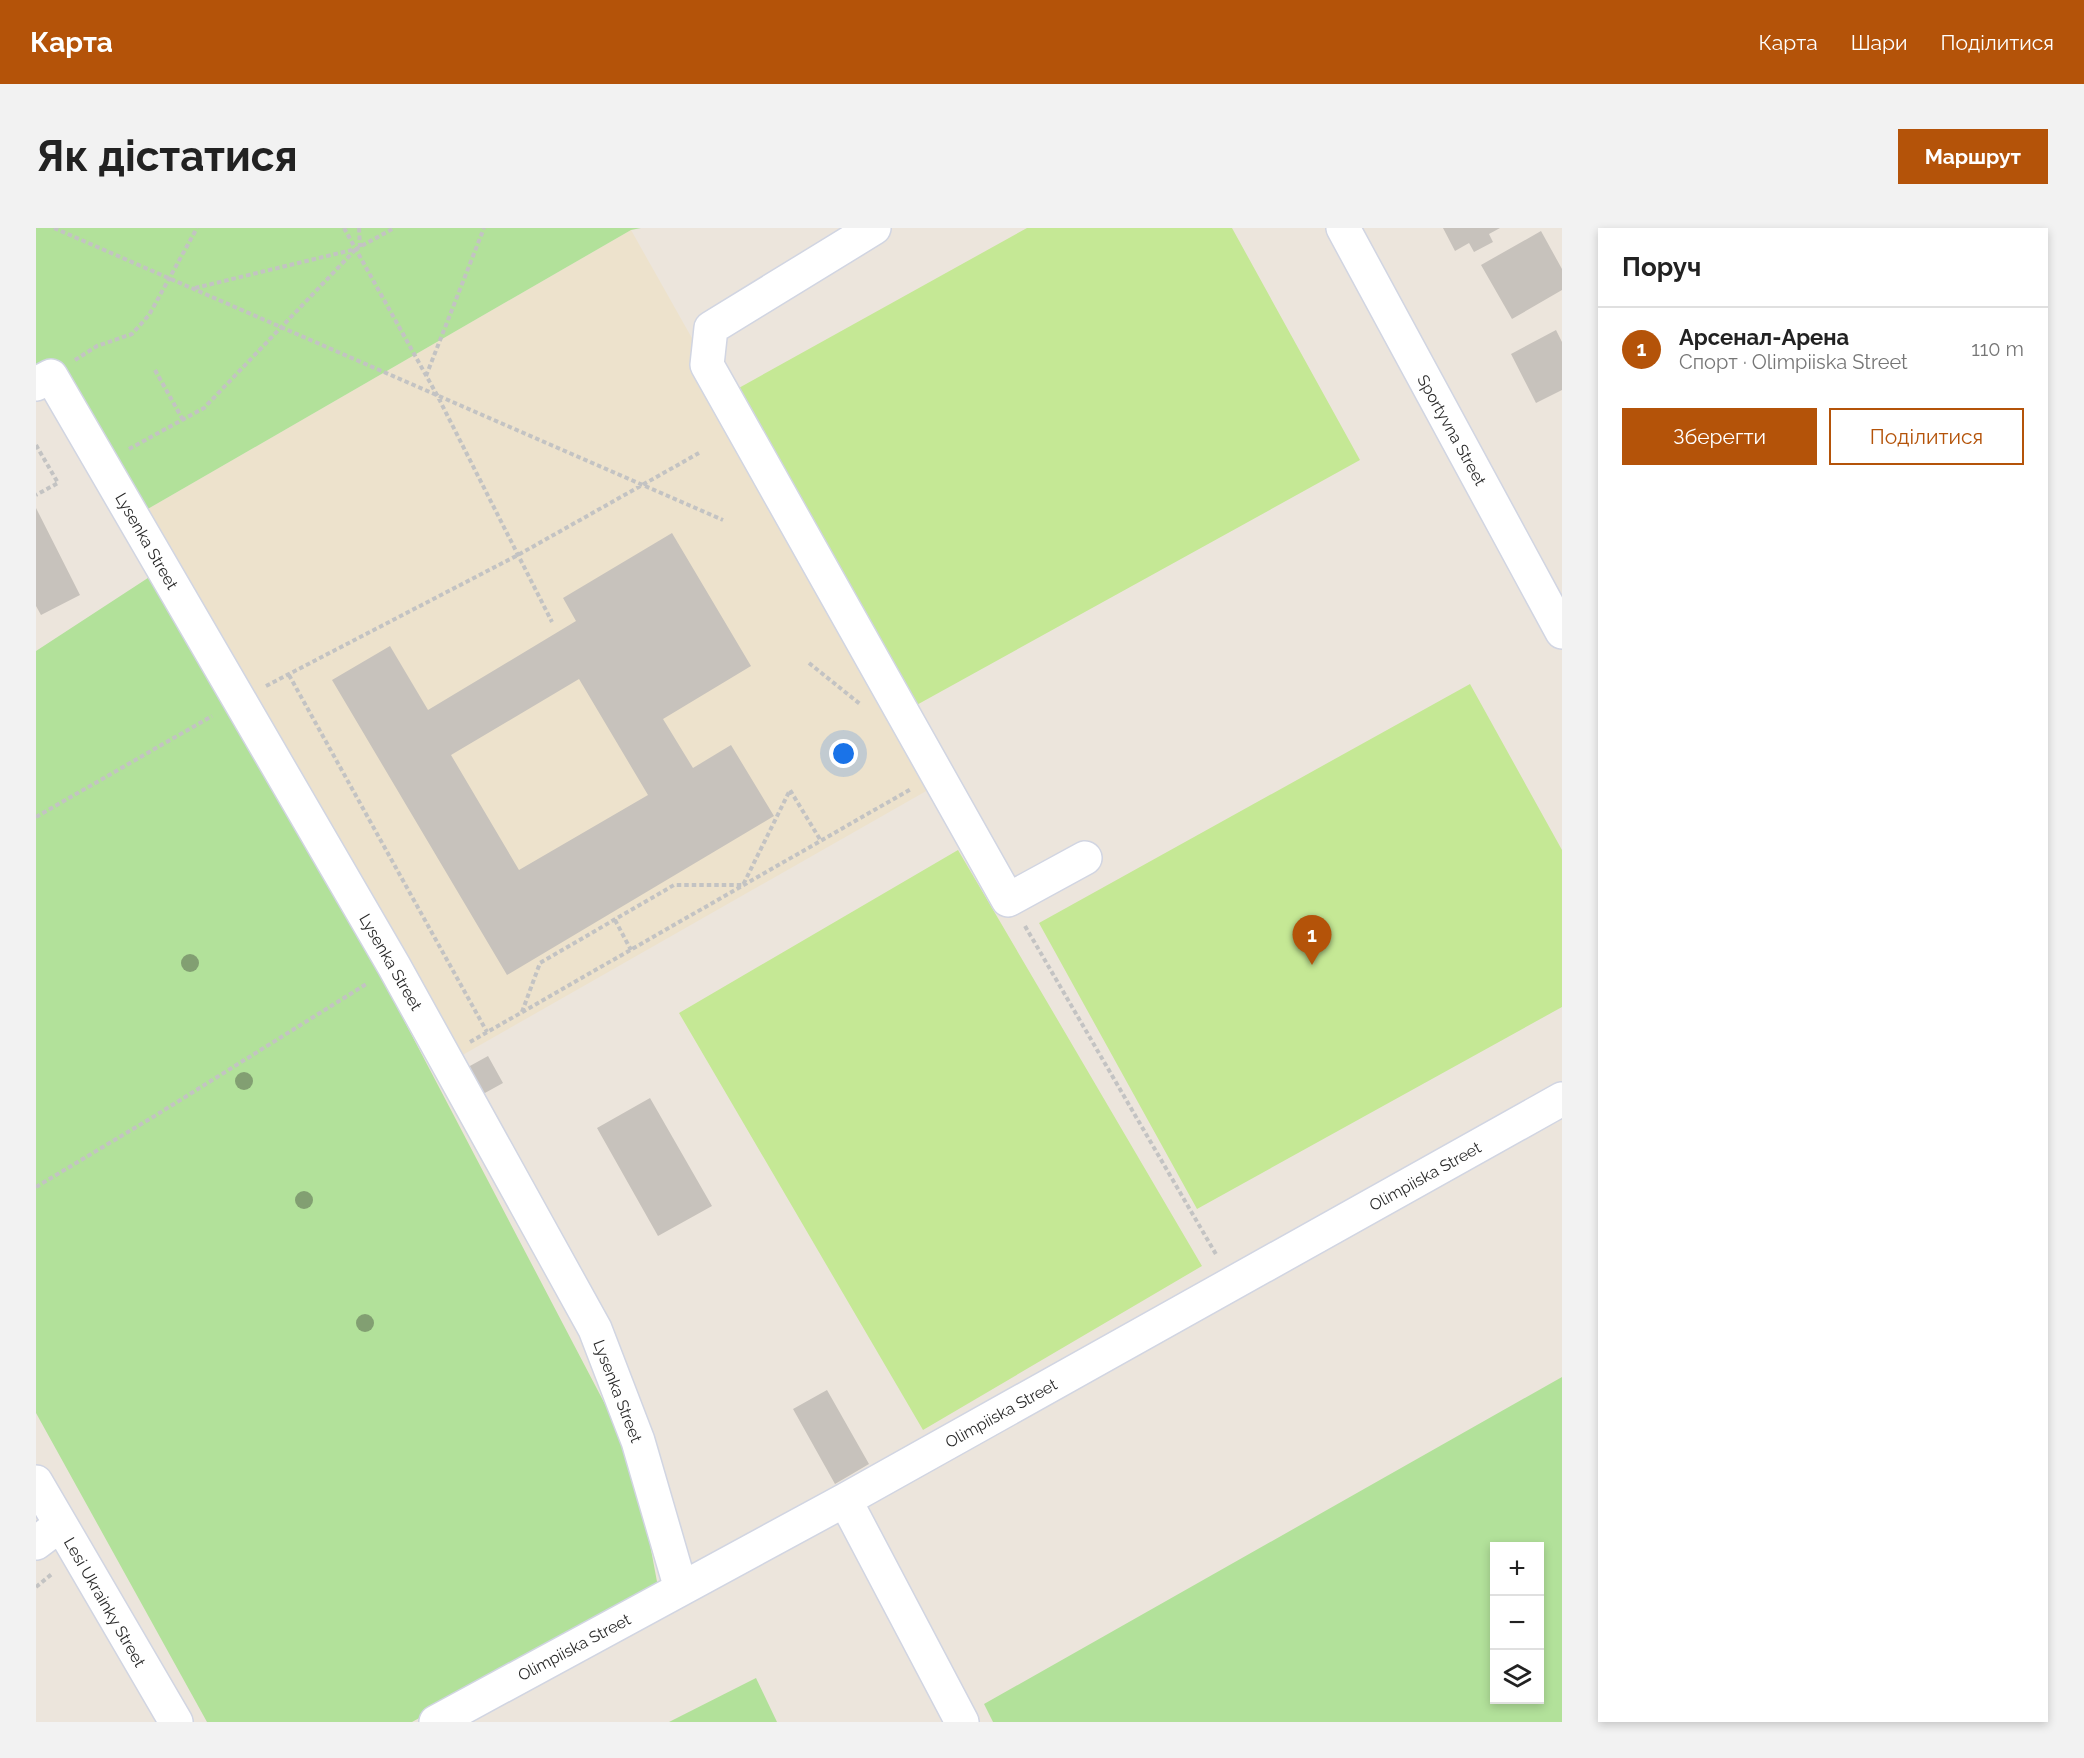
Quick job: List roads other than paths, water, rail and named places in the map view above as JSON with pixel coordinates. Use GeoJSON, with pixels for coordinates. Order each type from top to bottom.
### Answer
{"type":"FeatureCollection","features":[{"type":"Feature","properties":{"kind":"street"},"geometry":{"type":"LineString","coordinates":[[874,228],[711,328],[707,365],[1008,900],[1085,858]]}},
{"type":"Feature","properties":{"kind":"street","name":"Sportyvna Street"},"geometry":{"type":"LineString","coordinates":[[1342,228],[1562,632]]}},
{"type":"Feature","properties":{"kind":"street","name":"Lysenka Street"},"geometry":{"type":"LineString","coordinates":[[44,380],[102,464],[240,700],[394,966],[595,1329],[638,1441],[681,1589]]}},
{"type":"Feature","properties":{"kind":"street","name":"Olimpiiska Street"},"geometry":{"type":"LineString","coordinates":[[436,1722],[845,1500],[1562,1099]]}},
{"type":"Feature","properties":{"kind":"street","name":"Lesi Ukrainky Street"},"geometry":{"type":"LineString","coordinates":[[36,1482],[48,1534],[176,1722]]}},
{"type":"Feature","properties":{"kind":"street"},"geometry":{"type":"LineString","coordinates":[[845,1500],[962,1722]]}},
{"type":"Feature","properties":{"kind":"place","name":"Арсенал-Арена"},"geometry":{"type":"Point","coordinates":[1312,965]}}]}
